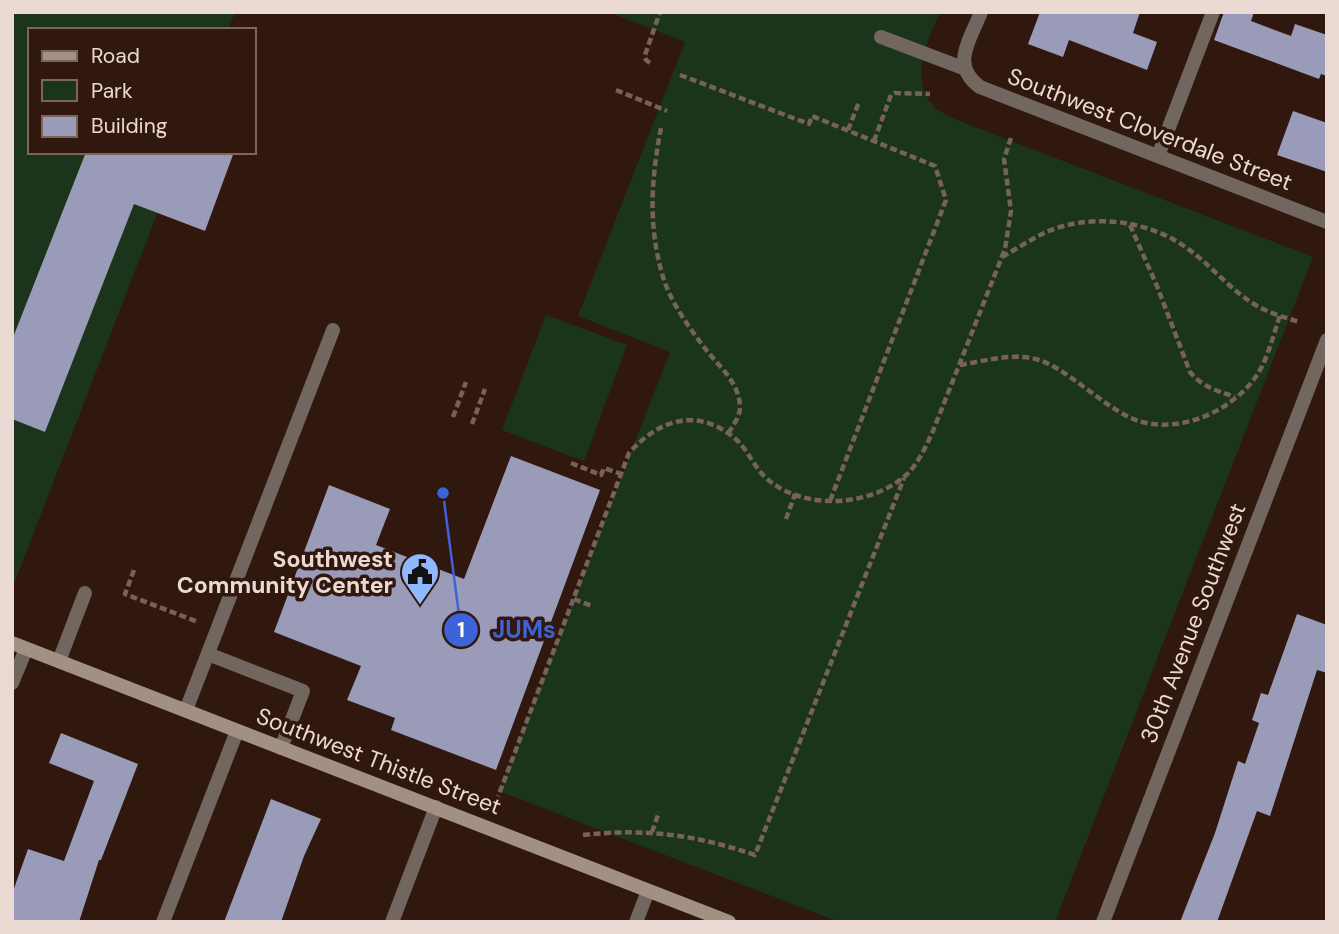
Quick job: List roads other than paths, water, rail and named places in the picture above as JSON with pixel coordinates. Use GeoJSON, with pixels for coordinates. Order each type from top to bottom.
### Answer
{"type":"FeatureCollection","features":[{"type":"Feature","properties":{"kind":"street"},"geometry":{"type":"LineString","coordinates":[[881,37],[963,68],[965,54],[981,12]]}},
{"type":"Feature","properties":{"kind":"street"},"geometry":{"type":"LineString","coordinates":[[1158,156],[1213,12]]}},
{"type":"Feature","properties":{"kind":"street","name":"Southwest Cloverdale Street"},"geometry":{"type":"LineString","coordinates":[[963,68],[969,79],[980,87],[1327,222]]}},
{"type":"Feature","properties":{"kind":"street"},"geometry":{"type":"LineString","coordinates":[[186,710],[333,330]]}},
{"type":"Feature","properties":{"kind":"street","name":"30th Avenue Southwest"},"geometry":{"type":"LineString","coordinates":[[1103,922],[1327,340]]}},
{"type":"Feature","properties":{"kind":"street"},"geometry":{"type":"LineString","coordinates":[[59,662],[85,593]]}},
{"type":"Feature","properties":{"kind":"street"},"geometry":{"type":"LineString","coordinates":[[12,683],[19,646]]}},
{"type":"Feature","properties":{"kind":"street","name":"Southwest Thistle Street"},"geometry":{"type":"LineString","coordinates":[[19,646],[729,922]]}},
{"type":"Feature","properties":{"kind":"street"},"geometry":{"type":"LineString","coordinates":[[208,654],[303,691],[281,748]]}},
{"type":"Feature","properties":{"kind":"street"},"geometry":{"type":"LineString","coordinates":[[163,922],[237,731]]}},
{"type":"Feature","properties":{"kind":"street"},"geometry":{"type":"LineString","coordinates":[[392,922],[436,807]]}},
{"type":"Feature","properties":{"kind":"street"},"geometry":{"type":"LineString","coordinates":[[636,922],[648,891]]}},
{"type":"Feature","properties":{"kind":"place","name":"JUMs"},"geometry":{"type":"Point","coordinates":[443,493]}},
{"type":"Feature","properties":{"kind":"place","name":"Southwest Community Center"},"geometry":{"type":"Point","coordinates":[420,606]}}]}
